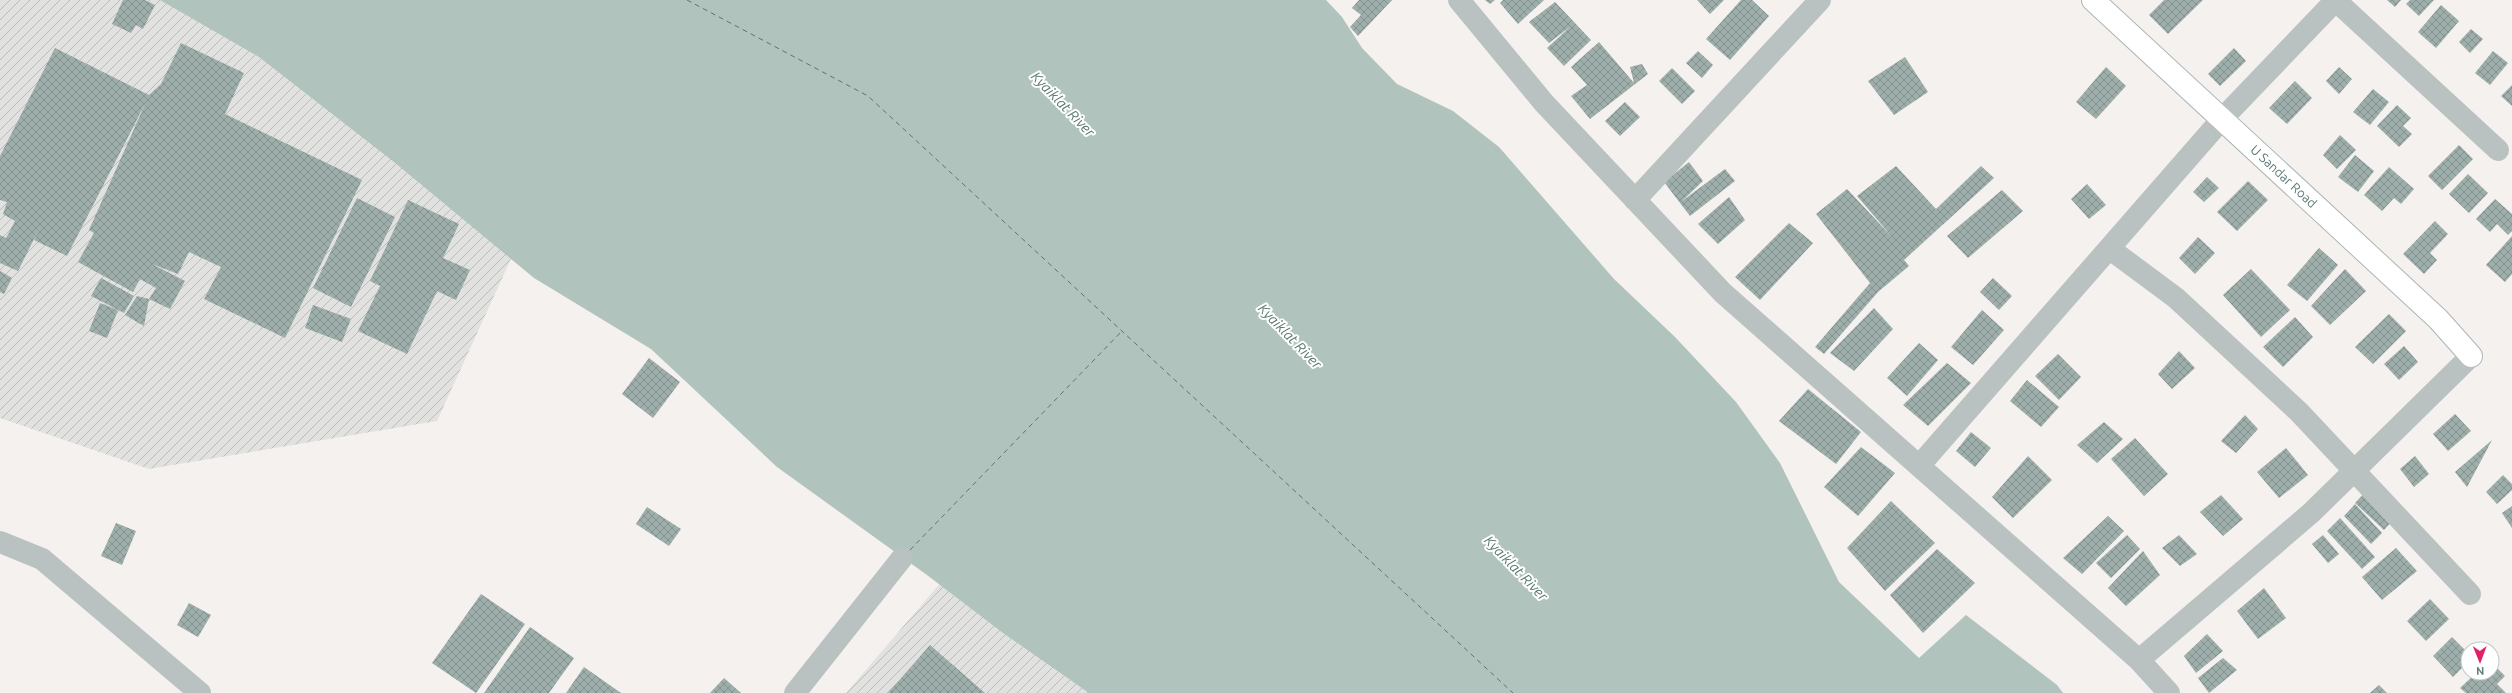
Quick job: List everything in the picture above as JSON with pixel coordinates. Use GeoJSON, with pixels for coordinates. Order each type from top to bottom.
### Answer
{"type":"FeatureCollection","features":[{"type":"Feature","properties":{"kind":"main road","name":"U Sandar Road"},"geometry":{"type":"LineString","coordinates":[[2093,0],[2438,319],[2471,356]]}},
{"type":"Feature","properties":{"kind":"street"},"geometry":{"type":"LineString","coordinates":[[1459,0],[1544,103],[1723,293],[2139,660],[2169,693]]}},
{"type":"Feature","properties":{"kind":"street"},"geometry":{"type":"LineString","coordinates":[[1919,466],[2222,119],[2336,0],[2498,150]]}},
{"type":"Feature","properties":{"kind":"street"},"geometry":{"type":"LineString","coordinates":[[1635,200],[1809,4]]}},
{"type":"Feature","properties":{"kind":"street"},"geometry":{"type":"LineString","coordinates":[[2110,249],[2176,298],[2299,412],[2470,594]]}},
{"type":"Feature","properties":{"kind":"street"},"geometry":{"type":"LineString","coordinates":[[2139,660],[2311,513],[2471,356]]}},
{"type":"Feature","properties":{"kind":"street"},"geometry":{"type":"LineString","coordinates":[[0,542],[42,559],[200,693]]}},
{"type":"Feature","properties":{"kind":"street"},"geometry":{"type":"LineString","coordinates":[[795,693],[902,558]]}},
{"type":"Feature","properties":{"kind":"shaded area"},"geometry":{"type":"Polygon","coordinates":[[[0,0],[289,0],[526,226],[437,421],[149,469],[0,418],[0,0]]]}},
{"type":"Feature","properties":{"kind":"shaded area"},"geometry":{"type":"Polygon","coordinates":[[[973,545],[1158,693],[846,693],[973,545]]]}},
{"type":"Feature","properties":{"kind":"water","name":"Kyaiklat River"},"geometry":{"type":"Polygon","coordinates":[[[160,0],[1326,0],[1342,17],[1362,48],[1397,84],[1453,111],[1499,147],[1614,279],[1675,337],[1736,402],[1780,463],[1839,582],[1919,658],[1966,615],[2057,685],[2063,693],[1089,693],[1003,633],[927,575],[777,467],[651,349],[534,278],[394,162],[259,57],[160,0]]]}},
{"type":"Feature","properties":{"kind":"building"},"geometry":{"type":"Polygon","coordinates":[[[123,0],[145,0],[155,5],[143,29],[136,25],[131,33],[112,24],[123,0]]]}},
{"type":"Feature","properties":{"kind":"building"},"geometry":{"type":"Polygon","coordinates":[[[1359,0],[1392,0],[1358,36],[1350,27],[1361,15],[1352,8],[1359,0]]]}},
{"type":"Feature","properties":{"kind":"building"},"geometry":{"type":"Polygon","coordinates":[[[1485,0],[1495,0],[1490,4],[1485,0]]]}},
{"type":"Feature","properties":{"kind":"building"},"geometry":{"type":"Polygon","coordinates":[[[1503,0],[1544,0],[1518,24],[1500,3],[1503,0]]]}},
{"type":"Feature","properties":{"kind":"building"},"geometry":{"type":"Polygon","coordinates":[[[1697,0],[1724,0],[1710,14],[1697,0]]]}},
{"type":"Feature","properties":{"kind":"building"},"geometry":{"type":"Polygon","coordinates":[[[1741,0],[1752,0],[1769,16],[1730,60],[1706,39],[1741,0]]]}},
{"type":"Feature","properties":{"kind":"building"},"geometry":{"type":"Polygon","coordinates":[[[2164,0],[2203,0],[2168,34],[2149,15],[2164,0]]]}},
{"type":"Feature","properties":{"kind":"building"},"geometry":{"type":"Polygon","coordinates":[[[2387,0],[2401,0],[2395,7],[2387,0]]]}},
{"type":"Feature","properties":{"kind":"building"},"geometry":{"type":"Polygon","coordinates":[[[2410,0],[2434,0],[2419,16],[2406,4],[2410,0]]]}},
{"type":"Feature","properties":{"kind":"building"},"geometry":{"type":"Polygon","coordinates":[[[1555,2],[1591,40],[1564,66],[1547,48],[1571,26],[1549,43],[1529,22],[1555,2]]]}},
{"type":"Feature","properties":{"kind":"building"},"geometry":{"type":"Polygon","coordinates":[[[2441,5],[2459,21],[2436,48],[2418,32],[2441,5]]]}},
{"type":"Feature","properties":{"kind":"building"},"geometry":{"type":"Polygon","coordinates":[[[2471,29],[2483,39],[2470,53],[2459,42],[2471,29]]]}},
{"type":"Feature","properties":{"kind":"building"},"geometry":{"type":"Polygon","coordinates":[[[1599,42],[1634,83],[1630,67],[1642,64],[1648,74],[1590,119],[1571,96],[1587,85],[1571,67],[1599,42]]]}},
{"type":"Feature","properties":{"kind":"building"},"geometry":{"type":"Polygon","coordinates":[[[181,43],[244,73],[225,114],[362,180],[285,338],[204,299],[221,267],[189,252],[178,274],[152,264],[185,281],[170,309],[149,299],[156,288],[140,279],[133,292],[78,262],[94,233],[89,230],[146,102],[67,256],[34,240],[40,227],[18,271],[0,263],[0,235],[6,238],[15,221],[3,214],[7,202],[0,200],[0,156],[55,48],[149,95],[161,84],[181,43]]]}},
{"type":"Feature","properties":{"kind":"building"},"geometry":{"type":"Polygon","coordinates":[[[2234,48],[2246,61],[2220,86],[2208,74],[2234,48]]]}},
{"type":"Feature","properties":{"kind":"building"},"geometry":{"type":"Polygon","coordinates":[[[1698,51],[1713,65],[1702,78],[1686,63],[1698,51]]]}},
{"type":"Feature","properties":{"kind":"building"},"geometry":{"type":"Polygon","coordinates":[[[2493,51],[2508,63],[2490,85],[2475,73],[2493,51]]]}},
{"type":"Feature","properties":{"kind":"building"},"geometry":{"type":"Polygon","coordinates":[[[1905,57],[1928,92],[1894,115],[1868,81],[1905,57]]]}},
{"type":"Feature","properties":{"kind":"building"},"geometry":{"type":"Polygon","coordinates":[[[2106,67],[2126,86],[2096,119],[2076,102],[2106,67]]]}},
{"type":"Feature","properties":{"kind":"building"},"geometry":{"type":"Polygon","coordinates":[[[2339,67],[2352,79],[2339,94],[2326,81],[2339,67]]]}},
{"type":"Feature","properties":{"kind":"building"},"geometry":{"type":"Polygon","coordinates":[[[1672,68],[1695,91],[1682,104],[1659,81],[1672,68]]]}},
{"type":"Feature","properties":{"kind":"building"},"geometry":{"type":"Polygon","coordinates":[[[2295,81],[2312,98],[2287,124],[2269,108],[2295,81]]]}},
{"type":"Feature","properties":{"kind":"building"},"geometry":{"type":"Polygon","coordinates":[[[2512,85],[2512,106],[2501,96],[2512,85]]]}},
{"type":"Feature","properties":{"kind":"building"},"geometry":{"type":"Polygon","coordinates":[[[2373,89],[2389,102],[2370,125],[2353,112],[2373,89]]]}},
{"type":"Feature","properties":{"kind":"building"},"geometry":{"type":"Polygon","coordinates":[[[1625,102],[1640,117],[1620,136],[1605,121],[1625,102]]]}},
{"type":"Feature","properties":{"kind":"building"},"geometry":{"type":"Polygon","coordinates":[[[2397,105],[2411,118],[2403,126],[2412,134],[2399,147],[2377,126],[2397,105]]]}},
{"type":"Feature","properties":{"kind":"building"},"geometry":{"type":"Polygon","coordinates":[[[2340,135],[2356,150],[2337,169],[2323,155],[2340,135]]]}},
{"type":"Feature","properties":{"kind":"building"},"geometry":{"type":"Polygon","coordinates":[[[2459,145],[2473,159],[2442,190],[2428,176],[2459,145]]]}},
{"type":"Feature","properties":{"kind":"building"},"geometry":{"type":"Polygon","coordinates":[[[2355,155],[2374,171],[2358,192],[2338,177],[2355,155]]]}},
{"type":"Feature","properties":{"kind":"building"},"geometry":{"type":"Polygon","coordinates":[[[1689,162],[1703,181],[1682,201],[1725,169],[1735,181],[1690,216],[1664,182],[1689,162]]]}},
{"type":"Feature","properties":{"kind":"building"},"geometry":{"type":"Polygon","coordinates":[[[1896,166],[1936,209],[1981,166],[1994,178],[1904,260],[1909,266],[1878,292],[1824,354],[1815,347],[1870,283],[1816,214],[1847,189],[1893,238],[1857,196],[1896,166]]]}},
{"type":"Feature","properties":{"kind":"building"},"geometry":{"type":"Polygon","coordinates":[[[2389,167],[2414,189],[2401,204],[2394,198],[2382,211],[2364,195],[2389,167]]]}},
{"type":"Feature","properties":{"kind":"building"},"geometry":{"type":"Polygon","coordinates":[[[2468,174],[2488,193],[2469,213],[2449,194],[2468,174]]]}},
{"type":"Feature","properties":{"kind":"building"},"geometry":{"type":"Polygon","coordinates":[[[2207,177],[2219,188],[2204,202],[2193,192],[2207,177]]]}},
{"type":"Feature","properties":{"kind":"building"},"geometry":{"type":"Polygon","coordinates":[[[2248,181],[2268,200],[2237,231],[2217,212],[2248,181]]]}},
{"type":"Feature","properties":{"kind":"building"},"geometry":{"type":"Polygon","coordinates":[[[2087,184],[2106,205],[2089,219],[2071,199],[2087,184]]]}},
{"type":"Feature","properties":{"kind":"building"},"geometry":{"type":"Polygon","coordinates":[[[2002,190],[2023,211],[1968,258],[1947,236],[2002,190]]]}},
{"type":"Feature","properties":{"kind":"building"},"geometry":{"type":"Polygon","coordinates":[[[1729,197],[1745,220],[1718,244],[1698,224],[1729,197]]]}},
{"type":"Feature","properties":{"kind":"building"},"geometry":{"type":"Polygon","coordinates":[[[357,198],[395,217],[351,307],[313,288],[357,198]]]}},
{"type":"Feature","properties":{"kind":"building"},"geometry":{"type":"Polygon","coordinates":[[[2495,199],[2512,214],[2512,231],[2508,235],[2497,224],[2490,232],[2476,219],[2495,199]]]}},
{"type":"Feature","properties":{"kind":"building"},"geometry":{"type":"Polygon","coordinates":[[[408,200],[459,224],[443,258],[470,270],[456,300],[437,291],[407,354],[358,331],[380,286],[370,281],[408,200]]]}},
{"type":"Feature","properties":{"kind":"building"},"geometry":{"type":"Polygon","coordinates":[[[2435,221],[2448,234],[2430,253],[2437,260],[2424,274],[2403,254],[2435,221]]]}},
{"type":"Feature","properties":{"kind":"building"},"geometry":{"type":"Polygon","coordinates":[[[1789,223],[1813,243],[1760,300],[1735,277],[1789,223]]]}},
{"type":"Feature","properties":{"kind":"building"},"geometry":{"type":"Polygon","coordinates":[[[2512,236],[2512,274],[2505,282],[2486,265],[2512,236]]]}},
{"type":"Feature","properties":{"kind":"building"},"geometry":{"type":"Polygon","coordinates":[[[2198,237],[2215,253],[2195,274],[2179,258],[2198,237]]]}},
{"type":"Feature","properties":{"kind":"building"},"geometry":{"type":"Polygon","coordinates":[[[2319,248],[2338,265],[2307,301],[2287,285],[2319,248]]]}},
{"type":"Feature","properties":{"kind":"building"},"geometry":{"type":"Polygon","coordinates":[[[2251,269],[2290,310],[2261,337],[2223,295],[2251,269]]]}},
{"type":"Feature","properties":{"kind":"building"},"geometry":{"type":"Polygon","coordinates":[[[2345,269],[2366,291],[2330,325],[2311,306],[2345,269]]]}},
{"type":"Feature","properties":{"kind":"building"},"geometry":{"type":"Polygon","coordinates":[[[0,271],[12,278],[4,294],[0,292],[0,271]]]}},
{"type":"Feature","properties":{"kind":"building"},"geometry":{"type":"Polygon","coordinates":[[[101,278],[134,296],[124,313],[91,296],[101,278]]]}},
{"type":"Feature","properties":{"kind":"building"},"geometry":{"type":"Polygon","coordinates":[[[1993,278],[2012,296],[1999,310],[1980,292],[1993,278]]]}},
{"type":"Feature","properties":{"kind":"building"},"geometry":{"type":"Polygon","coordinates":[[[137,296],[149,299],[144,326],[125,315],[137,296]]]}},
{"type":"Feature","properties":{"kind":"building"},"geometry":{"type":"Polygon","coordinates":[[[100,303],[118,310],[107,338],[89,331],[100,303]]]}},
{"type":"Feature","properties":{"kind":"building"},"geometry":{"type":"Polygon","coordinates":[[[313,305],[351,319],[342,342],[305,328],[313,305]]]}},
{"type":"Feature","properties":{"kind":"building"},"geometry":{"type":"Polygon","coordinates":[[[1874,308],[1893,329],[1854,371],[1830,353],[1874,308]]]}},
{"type":"Feature","properties":{"kind":"building"},"geometry":{"type":"Polygon","coordinates":[[[1982,310],[2004,330],[1973,365],[1951,347],[1982,310]]]}},
{"type":"Feature","properties":{"kind":"building"},"geometry":{"type":"Polygon","coordinates":[[[2389,314],[2406,331],[2373,364],[2355,347],[2389,314]]]}},
{"type":"Feature","properties":{"kind":"building"},"geometry":{"type":"Polygon","coordinates":[[[2295,317],[2313,337],[2283,367],[2263,347],[2295,317]]]}},
{"type":"Feature","properties":{"kind":"building"},"geometry":{"type":"Polygon","coordinates":[[[1919,343],[1938,360],[1907,396],[1887,378],[1919,343]]]}},
{"type":"Feature","properties":{"kind":"building"},"geometry":{"type":"Polygon","coordinates":[[[2404,346],[2418,362],[2399,380],[2384,364],[2404,346]]]}},
{"type":"Feature","properties":{"kind":"building"},"geometry":{"type":"Polygon","coordinates":[[[2179,351],[2195,368],[2172,389],[2158,374],[2179,351]]]}},
{"type":"Feature","properties":{"kind":"building"},"geometry":{"type":"Polygon","coordinates":[[[2058,354],[2081,377],[2059,400],[2035,376],[2058,354]]]}},
{"type":"Feature","properties":{"kind":"building"},"geometry":{"type":"Polygon","coordinates":[[[649,358],[680,382],[653,418],[622,394],[649,358]]]}},
{"type":"Feature","properties":{"kind":"building"},"geometry":{"type":"Polygon","coordinates":[[[1947,363],[1971,383],[1928,426],[1903,405],[1947,363]]]}},
{"type":"Feature","properties":{"kind":"building"},"geometry":{"type":"Polygon","coordinates":[[[2027,380],[2059,407],[2041,427],[2010,401],[2027,380]]]}},
{"type":"Feature","properties":{"kind":"building"},"geometry":{"type":"Polygon","coordinates":[[[1808,389],[1861,432],[1836,464],[1779,421],[1808,389]]]}},
{"type":"Feature","properties":{"kind":"building"},"geometry":{"type":"Polygon","coordinates":[[[2455,414],[2471,431],[2448,451],[2433,434],[2455,414]]]}},
{"type":"Feature","properties":{"kind":"building"},"geometry":{"type":"Polygon","coordinates":[[[2245,415],[2258,429],[2236,453],[2221,441],[2245,415]]]}},
{"type":"Feature","properties":{"kind":"building"},"geometry":{"type":"Polygon","coordinates":[[[2104,422],[2123,439],[2097,463],[2077,445],[2104,422]]]}},
{"type":"Feature","properties":{"kind":"building"},"geometry":{"type":"Polygon","coordinates":[[[1971,432],[1991,448],[1975,467],[1956,451],[1971,432]]]}},
{"type":"Feature","properties":{"kind":"building"},"geometry":{"type":"Polygon","coordinates":[[[2135,438],[2168,474],[2144,496],[2111,459],[2135,438]]]}},
{"type":"Feature","properties":{"kind":"building"},"geometry":{"type":"Polygon","coordinates":[[[2492,440],[2467,487],[2455,472],[2492,440]]]}},
{"type":"Feature","properties":{"kind":"building"},"geometry":{"type":"Polygon","coordinates":[[[1861,447],[1895,473],[1858,516],[1824,487],[1861,447]]]}},
{"type":"Feature","properties":{"kind":"building"},"geometry":{"type":"Polygon","coordinates":[[[2286,448],[2308,475],[2279,498],[2257,472],[2286,448]]]}},
{"type":"Feature","properties":{"kind":"building"},"geometry":{"type":"Polygon","coordinates":[[[2028,456],[2052,480],[2013,518],[1992,497],[2028,456]]]}},
{"type":"Feature","properties":{"kind":"building"},"geometry":{"type":"Polygon","coordinates":[[[2415,456],[2429,474],[2414,487],[2400,469],[2415,456]]]}},
{"type":"Feature","properties":{"kind":"building"},"geometry":{"type":"Polygon","coordinates":[[[2503,475],[2512,484],[2512,490],[2497,504],[2486,492],[2503,475]]]}},
{"type":"Feature","properties":{"kind":"building"},"geometry":{"type":"Polygon","coordinates":[[[2367,490],[2396,517],[2384,530],[2355,503],[2367,490]]]}},
{"type":"Feature","properties":{"kind":"building"},"geometry":{"type":"Polygon","coordinates":[[[2221,495],[2243,519],[2223,536],[2200,512],[2221,495]]]}},
{"type":"Feature","properties":{"kind":"building"},"geometry":{"type":"Polygon","coordinates":[[[1891,501],[1935,543],[1885,591],[1847,548],[1891,501]]]}},
{"type":"Feature","properties":{"kind":"building"},"geometry":{"type":"Polygon","coordinates":[[[2355,504],[2382,533],[2371,544],[2344,516],[2355,504]]]}},
{"type":"Feature","properties":{"kind":"building"},"geometry":{"type":"Polygon","coordinates":[[[2512,506],[2512,528],[2502,513],[2512,506]]]}},
{"type":"Feature","properties":{"kind":"building"},"geometry":{"type":"Polygon","coordinates":[[[647,507],[681,529],[669,546],[636,524],[647,507]]]}},
{"type":"Feature","properties":{"kind":"building"},"geometry":{"type":"Polygon","coordinates":[[[2108,516],[2124,531],[2082,574],[2063,558],[2108,516]]]}},
{"type":"Feature","properties":{"kind":"building"},"geometry":{"type":"Polygon","coordinates":[[[2340,518],[2375,557],[2362,569],[2327,531],[2340,518]]]}},
{"type":"Feature","properties":{"kind":"building"},"geometry":{"type":"Polygon","coordinates":[[[116,523],[136,531],[122,565],[101,556],[116,523]]]}},
{"type":"Feature","properties":{"kind":"building"},"geometry":{"type":"Polygon","coordinates":[[[2127,535],[2140,549],[2111,578],[2096,563],[2127,535]]]}},
{"type":"Feature","properties":{"kind":"building"},"geometry":{"type":"Polygon","coordinates":[[[2179,535],[2197,554],[2180,566],[2162,548],[2179,535]]]}},
{"type":"Feature","properties":{"kind":"building"},"geometry":{"type":"Polygon","coordinates":[[[2323,535],[2339,554],[2328,563],[2312,544],[2323,535]]]}},
{"type":"Feature","properties":{"kind":"building"},"geometry":{"type":"Polygon","coordinates":[[[2396,548],[2417,571],[2382,600],[2362,577],[2396,548]]]}},
{"type":"Feature","properties":{"kind":"building"},"geometry":{"type":"Polygon","coordinates":[[[1937,549],[1975,583],[1923,633],[1890,595],[1937,549]]]}},
{"type":"Feature","properties":{"kind":"building"},"geometry":{"type":"Polygon","coordinates":[[[2143,551],[2160,575],[2126,606],[2108,588],[2143,551]]]}},
{"type":"Feature","properties":{"kind":"building"},"geometry":{"type":"Polygon","coordinates":[[[2264,588],[2286,618],[2258,639],[2237,611],[2264,588]]]}},
{"type":"Feature","properties":{"kind":"building"},"geometry":{"type":"Polygon","coordinates":[[[481,594],[525,624],[476,693],[432,663],[481,594]]]}},
{"type":"Feature","properties":{"kind":"building"},"geometry":{"type":"Polygon","coordinates":[[[2430,599],[2449,619],[2426,641],[2407,621],[2430,599]]]}},
{"type":"Feature","properties":{"kind":"building"},"geometry":{"type":"Polygon","coordinates":[[[189,603],[211,615],[198,637],[177,625],[189,603]]]}},
{"type":"Feature","properties":{"kind":"building"},"geometry":{"type":"Polygon","coordinates":[[[530,627],[574,658],[549,693],[484,693],[530,627]]]}},
{"type":"Feature","properties":{"kind":"building"},"geometry":{"type":"Polygon","coordinates":[[[2207,634],[2223,651],[2196,673],[2184,656],[2207,634]]]}},
{"type":"Feature","properties":{"kind":"building"},"geometry":{"type":"Polygon","coordinates":[[[2452,637],[2460,645],[2460,670],[2453,677],[2433,656],[2452,637]]]}},
{"type":"Feature","properties":{"kind":"building"},"geometry":{"type":"Polygon","coordinates":[[[930,645],[985,693],[888,693],[930,645]]]}},
{"type":"Feature","properties":{"kind":"building"},"geometry":{"type":"Polygon","coordinates":[[[2223,658],[2237,670],[2209,693],[2198,678],[2223,658]]]}},
{"type":"Feature","properties":{"kind":"building"},"geometry":{"type":"Polygon","coordinates":[[[584,667],[621,693],[566,693],[584,667]]]}},
{"type":"Feature","properties":{"kind":"building"},"geometry":{"type":"Polygon","coordinates":[[[2500,671],[2505,676],[2500,681],[2500,671]]]}},
{"type":"Feature","properties":{"kind":"building"},"geometry":{"type":"Polygon","coordinates":[[[724,678],[741,693],[710,693],[724,678]]]}},
{"type":"Feature","properties":{"kind":"building"},"geometry":{"type":"Polygon","coordinates":[[[2467,681],[2500,681],[2497,684],[2506,693],[2466,693],[2460,688],[2467,681]]]}},
{"type":"Feature","properties":{"kind":"building"},"geometry":{"type":"Polygon","coordinates":[[[2379,685],[2387,693],[2370,693],[2379,685]]]}},
{"type":"Feature","properties":{"kind":"ferry route"},"geometry":{"type":"LineString","coordinates":[[687,0],[868,96],[1513,693]]}},
{"type":"Feature","properties":{"kind":"ferry route"},"geometry":{"type":"LineString","coordinates":[[910,550],[1122,331]]}}]}
